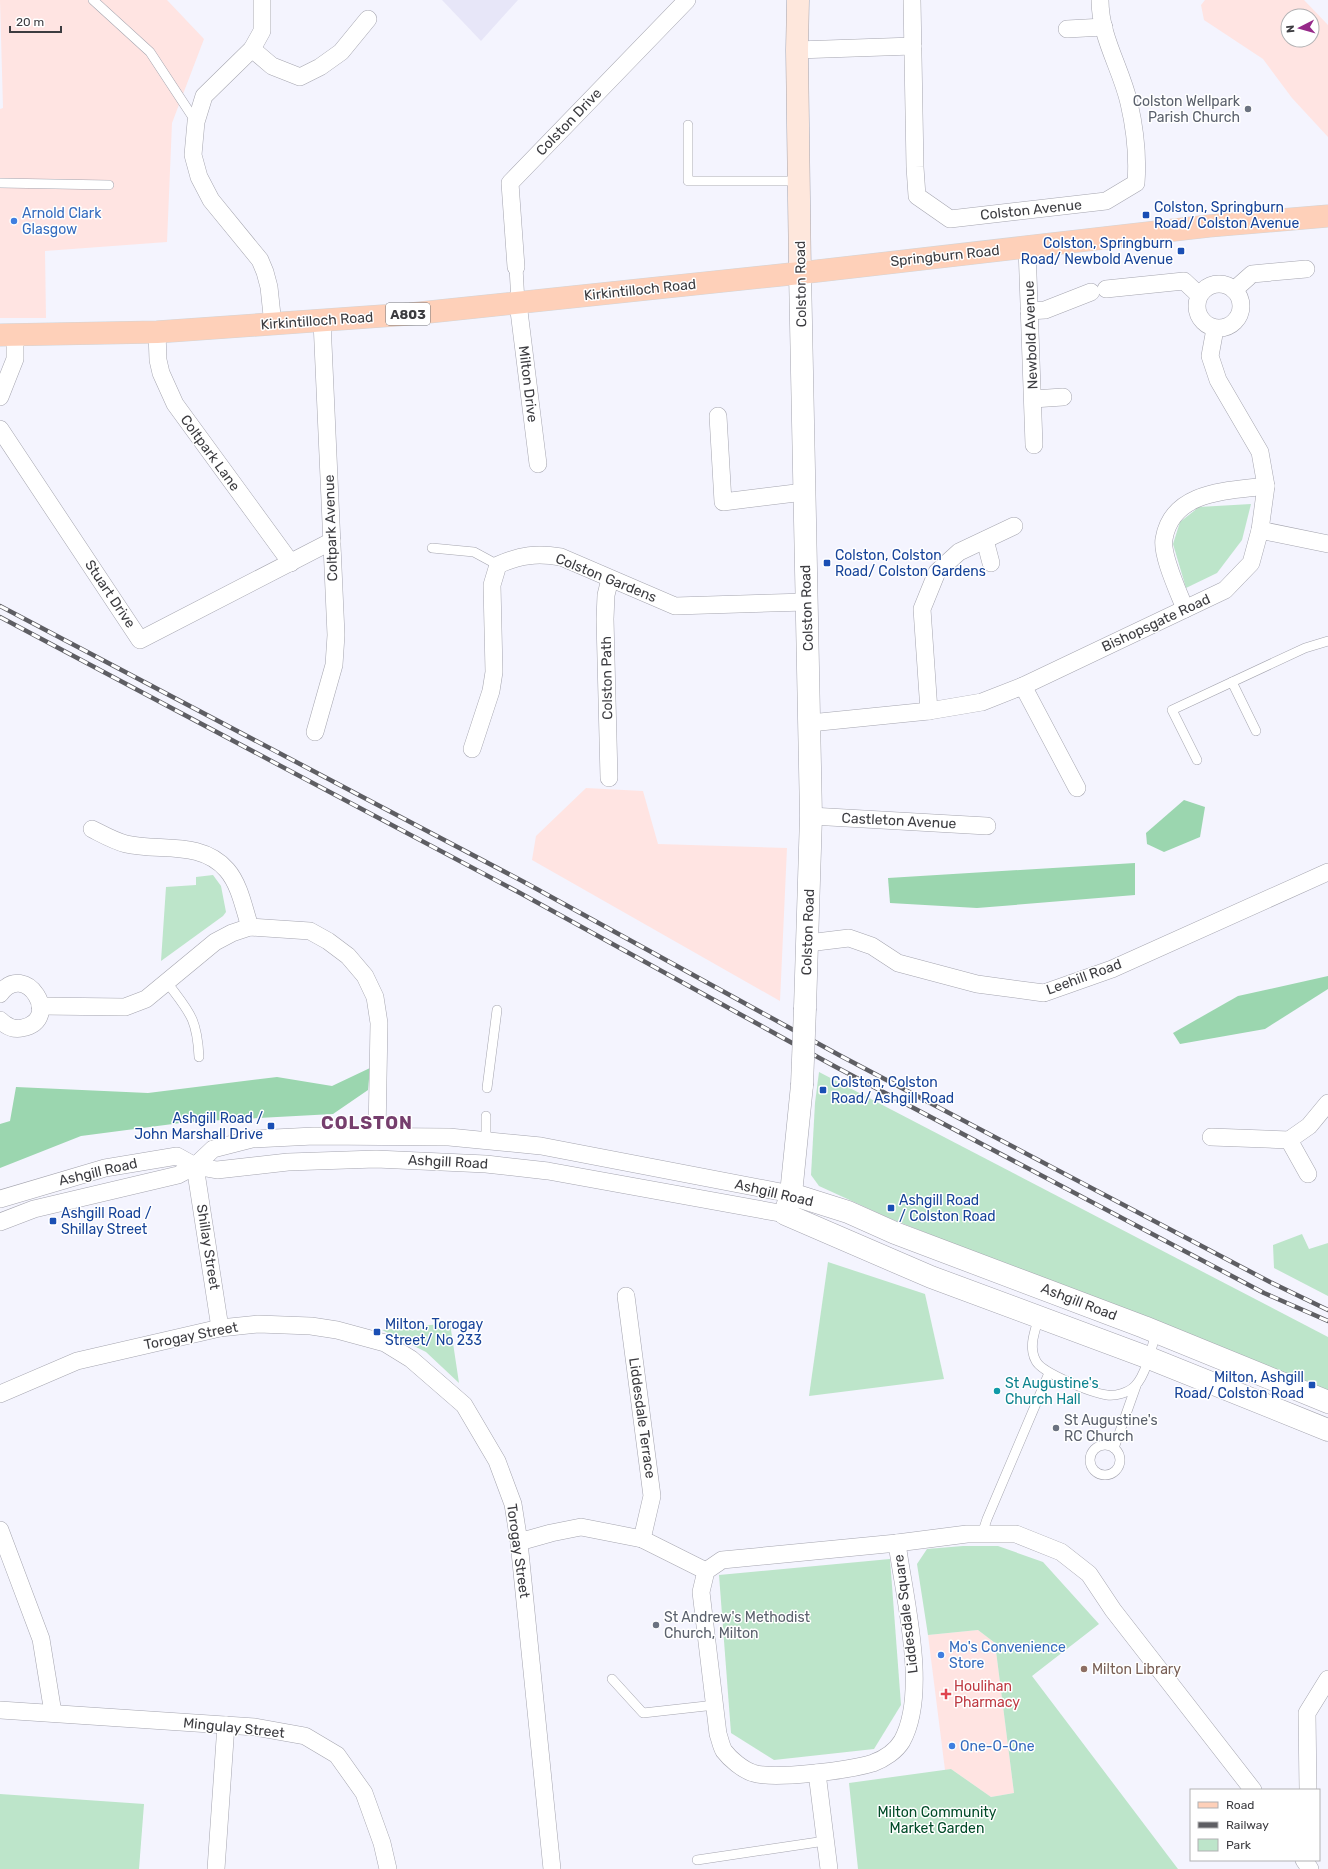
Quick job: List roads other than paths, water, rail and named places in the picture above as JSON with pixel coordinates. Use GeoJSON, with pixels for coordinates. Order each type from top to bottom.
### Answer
{"type":"FeatureCollection","features":[{"type":"Feature","properties":{"kind":"main road","name":"Colston Road"},"geometry":{"type":"LineString","coordinates":[[798,0],[796,50],[800,273]]}},
{"type":"Feature","properties":{"kind":"main road","name":"Springburn Road"},"geometry":{"type":"LineString","coordinates":[[800,273],[1209,226],[1328,216]]}},
{"type":"Feature","properties":{"kind":"main road","name":"Kirkintilloch Road"},"geometry":{"type":"LineString","coordinates":[[7,335],[157,332],[273,325],[518,303],[800,273]]}},
{"type":"Feature","properties":{"kind":"street"},"geometry":{"type":"LineString","coordinates":[[262,0],[262,31],[252,48],[204,96],[196,122],[193,154],[199,177],[211,200],[260,260],[265,272],[268,287],[273,325]]}},
{"type":"Feature","properties":{"kind":"street","name":"Colston Drive"},"geometry":{"type":"LineString","coordinates":[[516,267],[510,183],[687,0]]}},
{"type":"Feature","properties":{"kind":"street","name":"Colston Avenue"},"geometry":{"type":"LineString","coordinates":[[912,0],[915,167],[917,196],[950,219],[1106,201],[1136,183],[1137,162],[1129,103],[1106,39],[1100,0]]}},
{"type":"Feature","properties":{"kind":"street"},"geometry":{"type":"LineString","coordinates":[[252,48],[272,66],[300,77],[320,67],[341,52],[368,19]]}},
{"type":"Feature","properties":{"kind":"street"},"geometry":{"type":"LineString","coordinates":[[1067,29],[1104,27]]}},
{"type":"Feature","properties":{"kind":"street"},"geometry":{"type":"LineString","coordinates":[[796,50],[913,46]]}},
{"type":"Feature","properties":{"kind":"street","name":"Newbold Avenue"},"geometry":{"type":"LineString","coordinates":[[1027,247],[1034,445]]}},
{"type":"Feature","properties":{"kind":"street"},"geometry":{"type":"LineString","coordinates":[[516,267],[518,303]]}},
{"type":"Feature","properties":{"kind":"street"},"geometry":{"type":"LineString","coordinates":[[1234,290],[1252,274],[1306,269]]}},
{"type":"Feature","properties":{"kind":"street","name":"Colston Road"},"geometry":{"type":"LineString","coordinates":[[788,1204],[802,1085],[812,816],[800,273]]}},
{"type":"Feature","properties":{"kind":"street"},"geometry":{"type":"LineString","coordinates":[[1029,311],[1045,310],[1099,291],[1184,281],[1200,295]]}},
{"type":"Feature","properties":{"kind":"street"},"geometry":{"type":"LineString","coordinates":[[1215,284],[1227,286],[1234,290],[1239,296],[1241,303],[1241,312],[1238,319],[1226,328],[1215,329],[1202,321],[1198,314],[1197,303],[1200,295],[1207,287],[1215,284]]}},
{"type":"Feature","properties":{"kind":"street","name":"Milton Drive"},"geometry":{"type":"LineString","coordinates":[[518,303],[538,464]]}},
{"type":"Feature","properties":{"kind":"street","name":"Coltpark Avenue"},"geometry":{"type":"LineString","coordinates":[[315,732],[334,665],[336,635],[322,321]]}},
{"type":"Feature","properties":{"kind":"street","name":"Bishopsgate Road"},"geometry":{"type":"LineString","coordinates":[[810,723],[929,711],[982,702],[1023,686],[1224,590],[1251,563],[1260,530],[1266,486],[1260,452],[1218,380],[1210,356],[1215,329]]}},
{"type":"Feature","properties":{"kind":"street","name":"Coltpark Lane"},"geometry":{"type":"LineString","coordinates":[[157,332],[158,360],[161,373],[175,404],[291,563]]}},
{"type":"Feature","properties":{"kind":"street"},"geometry":{"type":"LineString","coordinates":[[0,396],[15,359],[7,335]]}},
{"type":"Feature","properties":{"kind":"street","name":"Newbold Avenue"},"geometry":{"type":"LineString","coordinates":[[1033,398],[1063,397]]}},
{"type":"Feature","properties":{"kind":"street"},"geometry":{"type":"LineString","coordinates":[[718,416],[723,502],[804,492]]}},
{"type":"Feature","properties":{"kind":"street","name":"Stuart Drive"},"geometry":{"type":"LineString","coordinates":[[0,429],[140,640],[332,541]]}},
{"type":"Feature","properties":{"kind":"street"},"geometry":{"type":"LineString","coordinates":[[1185,609],[1167,561],[1164,540],[1172,516],[1186,504],[1211,494],[1266,486]]}},
{"type":"Feature","properties":{"kind":"street"},"geometry":{"type":"LineString","coordinates":[[929,711],[922,609],[937,572],[959,552],[1014,526]]}},
{"type":"Feature","properties":{"kind":"street"},"geometry":{"type":"LineString","coordinates":[[1260,530],[1328,544]]}},
{"type":"Feature","properties":{"kind":"street"},"geometry":{"type":"LineString","coordinates":[[985,540],[991,563]]}},
{"type":"Feature","properties":{"kind":"street","name":"Colston Gardens"},"geometry":{"type":"LineString","coordinates":[[498,565],[513,558],[530,554],[545,554],[561,557],[675,606],[807,602]]}},
{"type":"Feature","properties":{"kind":"street"},"geometry":{"type":"LineString","coordinates":[[472,749],[491,691],[494,672],[492,585],[498,565]]}},
{"type":"Feature","properties":{"kind":"street","name":"Colston Path"},"geometry":{"type":"LineString","coordinates":[[609,778],[605,619],[606,595],[610,579]]}},
{"type":"Feature","properties":{"kind":"street"},"geometry":{"type":"LineString","coordinates":[[1023,686],[1077,788]]}},
{"type":"Feature","properties":{"kind":"street","name":"Castleton Avenue"},"geometry":{"type":"LineString","coordinates":[[812,816],[987,826]]}},
{"type":"Feature","properties":{"kind":"street"},"geometry":{"type":"LineString","coordinates":[[92,829],[125,844],[176,847],[197,851],[213,858],[228,870],[236,886],[250,927]]}},
{"type":"Feature","properties":{"kind":"street","name":"Leehill Road"},"geometry":{"type":"LineString","coordinates":[[808,943],[849,938],[872,946],[898,963],[977,984],[1044,994],[1112,969],[1328,872]]}},
{"type":"Feature","properties":{"kind":"street"},"geometry":{"type":"LineString","coordinates":[[40,1006],[125,1007],[146,999],[166,981],[216,942],[232,933],[250,927],[310,931],[328,941],[348,956],[365,976],[375,997],[379,1023],[378,1136]]}},
{"type":"Feature","properties":{"kind":"street"},"geometry":{"type":"LineString","coordinates":[[0,994],[7,987],[22,984],[35,992],[39,998],[40,1006],[37,1019],[26,1028],[12,1028],[0,1020]]}},
{"type":"Feature","properties":{"kind":"street"},"geometry":{"type":"LineString","coordinates":[[1211,1137],[1288,1140],[1309,1126],[1328,1103]]}},
{"type":"Feature","properties":{"kind":"street","name":"Ashgill Road"},"geometry":{"type":"LineString","coordinates":[[0,1222],[34,1209],[178,1175],[195,1166],[213,1149],[252,1140],[314,1136],[449,1137],[541,1146],[788,1204],[931,1277],[1149,1358],[1328,1430]]}},
{"type":"Feature","properties":{"kind":"street"},"geometry":{"type":"LineString","coordinates":[[1288,1140],[1308,1174]]}},
{"type":"Feature","properties":{"kind":"street","name":"Ashgill Road"},"geometry":{"type":"LineString","coordinates":[[0,1199],[105,1168],[177,1156],[195,1166],[217,1170],[288,1162],[376,1159],[486,1164],[548,1171],[848,1212],[895,1233],[1156,1332],[1328,1402]]}},
{"type":"Feature","properties":{"kind":"street","name":"Shillay Street"},"geometry":{"type":"LineString","coordinates":[[195,1166],[220,1328]]}},
{"type":"Feature","properties":{"kind":"street","name":"Liddesdale Terrace"},"geometry":{"type":"LineString","coordinates":[[626,1296],[652,1496],[642,1539]]}},
{"type":"Feature","properties":{"kind":"street","name":"Torogay Street"},"geometry":{"type":"LineString","coordinates":[[0,1394],[77,1361],[220,1328],[258,1324],[311,1326],[337,1330],[384,1342],[411,1359],[464,1405],[493,1454],[513,1504],[519,1542],[552,1869]]}},
{"type":"Feature","properties":{"kind":"street"},"geometry":{"type":"LineString","coordinates":[[519,1542],[551,1532],[581,1527],[642,1539],[706,1571]]}},
{"type":"Feature","properties":{"kind":"street"},"geometry":{"type":"LineString","coordinates":[[0,1530],[41,1639],[53,1713]]}},
{"type":"Feature","properties":{"kind":"street"},"geometry":{"type":"LineString","coordinates":[[897,1543],[982,1534],[1016,1534],[1061,1552],[1088,1574],[1118,1616],[1252,1789]]}},
{"type":"Feature","properties":{"kind":"street","name":"Liddesdale Square"},"geometry":{"type":"LineString","coordinates":[[897,1543],[914,1671],[908,1728],[901,1742],[892,1752],[874,1763],[816,1773],[771,1775],[752,1773],[734,1761],[723,1750],[718,1734],[701,1592],[706,1571],[722,1560],[897,1543]]}},
{"type":"Feature","properties":{"kind":"street"},"geometry":{"type":"LineString","coordinates":[[1308,1789],[1307,1713],[1328,1679]]}},
{"type":"Feature","properties":{"kind":"street","name":"Mingulay Street"},"geometry":{"type":"LineString","coordinates":[[0,1710],[255,1727],[306,1736],[337,1755],[364,1794],[382,1843],[388,1869]]}},
{"type":"Feature","properties":{"kind":"street"},"geometry":{"type":"LineString","coordinates":[[216,1869],[226,1725]]}},
{"type":"Feature","properties":{"kind":"street"},"geometry":{"type":"LineString","coordinates":[[816,1773],[829,1869]]}},
{"type":"Feature","properties":{"kind":"lane"},"geometry":{"type":"LineString","coordinates":[[93,0],[150,52],[196,122]]}},
{"type":"Feature","properties":{"kind":"lane"},"geometry":{"type":"LineString","coordinates":[[688,125],[688,181],[799,181]]}},
{"type":"Feature","properties":{"kind":"lane"},"geometry":{"type":"LineString","coordinates":[[0,183],[109,185]]}},
{"type":"Feature","properties":{"kind":"lane"},"geometry":{"type":"LineString","coordinates":[[432,548],[474,552],[498,565]]}},
{"type":"Feature","properties":{"kind":"lane"},"geometry":{"type":"LineString","coordinates":[[1197,760],[1172,710],[1305,648],[1328,641]]}},
{"type":"Feature","properties":{"kind":"lane"},"geometry":{"type":"LineString","coordinates":[[1232,682],[1256,731]]}},
{"type":"Feature","properties":{"kind":"lane"},"geometry":{"type":"LineString","coordinates":[[166,981],[194,1020],[198,1034],[199,1057]]}},
{"type":"Feature","properties":{"kind":"lane"},"geometry":{"type":"LineString","coordinates":[[487,1088],[497,1010]]}},
{"type":"Feature","properties":{"kind":"lane"},"geometry":{"type":"LineString","coordinates":[[486,1116],[486,1140]]}},
{"type":"Feature","properties":{"kind":"lane"},"geometry":{"type":"LineString","coordinates":[[1039,1316],[1034,1334],[1033,1350],[1036,1362],[1049,1373],[1107,1395],[1122,1394],[1136,1386]]}},
{"type":"Feature","properties":{"kind":"lane"},"geometry":{"type":"LineString","coordinates":[[1114,1448],[1136,1386],[1149,1358],[1156,1332]]}},
{"type":"Feature","properties":{"kind":"lane"},"geometry":{"type":"LineString","coordinates":[[982,1534],[1049,1373]]}},
{"type":"Feature","properties":{"kind":"lane"},"geometry":{"type":"LineString","coordinates":[[612,1679],[643,1713],[715,1705]]}},
{"type":"Feature","properties":{"kind":"lane"},"geometry":{"type":"LineString","coordinates":[[697,1860],[825,1841]]}},
{"type":"Feature","properties":{"kind":"railway"},"geometry":{"type":"LineString","coordinates":[[0,606],[524,882],[839,1055],[1270,1282],[1328,1310]]}},
{"type":"Feature","properties":{"kind":"railway"},"geometry":{"type":"LineString","coordinates":[[0,617],[520,893],[834,1066],[1264,1293],[1328,1321]]}},
{"type":"Feature","properties":{"kind":"place","name":"Colston Wellpark Parish Church"},"geometry":{"type":"Point","coordinates":[1248,109]}},
{"type":"Feature","properties":{"kind":"place","name":"Colston, Springburn Road/ Colston Avenue"},"geometry":{"type":"Point","coordinates":[1146,215]}},
{"type":"Feature","properties":{"kind":"place","name":"Arnold Clark Glasgow"},"geometry":{"type":"Point","coordinates":[14,221]}},
{"type":"Feature","properties":{"kind":"place","name":"Colston, Springburn Road/ Newbold Avenue"},"geometry":{"type":"Point","coordinates":[1181,251]}},
{"type":"Feature","properties":{"kind":"place","name":"Colston, Colston Road/ Colston Gardens"},"geometry":{"type":"Point","coordinates":[827,563]}},
{"type":"Feature","properties":{"kind":"place","name":"Colston, Colston Road/ Ashgill Road"},"geometry":{"type":"Point","coordinates":[823,1090]}},
{"type":"Feature","properties":{"kind":"place","name":"Ashgill Road / John Marshall Drive"},"geometry":{"type":"Point","coordinates":[271,1126]}},
{"type":"Feature","properties":{"kind":"place","name":"Ashgill Road / Colston Road"},"geometry":{"type":"Point","coordinates":[891,1208]}},
{"type":"Feature","properties":{"kind":"place","name":"Ashgill Road / Shillay Street"},"geometry":{"type":"Point","coordinates":[53,1221]}},
{"type":"Feature","properties":{"kind":"place","name":"Milton, Torogay Street/ No 233"},"geometry":{"type":"Point","coordinates":[377,1332]}},
{"type":"Feature","properties":{"kind":"place","name":"Milton, Ashgill Road/ Colston Road"},"geometry":{"type":"Point","coordinates":[1312,1385]}},
{"type":"Feature","properties":{"kind":"place","name":"St Augustine's Church Hall"},"geometry":{"type":"Point","coordinates":[997,1391]}},
{"type":"Feature","properties":{"kind":"place","name":"St Augustine's RC Church"},"geometry":{"type":"Point","coordinates":[1056,1428]}},
{"type":"Feature","properties":{"kind":"place","name":"St Andrew's Methodist Church, Milton"},"geometry":{"type":"Point","coordinates":[656,1625]}},
{"type":"Feature","properties":{"kind":"place","name":"Mo's Convenience Store"},"geometry":{"type":"Point","coordinates":[941,1655]}},
{"type":"Feature","properties":{"kind":"place","name":"Milton Library"},"geometry":{"type":"Point","coordinates":[1084,1669]}},
{"type":"Feature","properties":{"kind":"place","name":"Houlihan Pharmacy"},"geometry":{"type":"Point","coordinates":[946,1694]}},
{"type":"Feature","properties":{"kind":"place","name":"One-O-One"},"geometry":{"type":"Point","coordinates":[952,1746]}},
{"type":"Feature","properties":{"kind":"district","name":"COLSTON"},"geometry":{"type":"Point","coordinates":[367,1123]}},
{"type":"Feature","properties":{"kind":"park label","name":"Milton Community Market Garden"},"geometry":{"type":"Point","coordinates":[937,1820]}}]}
